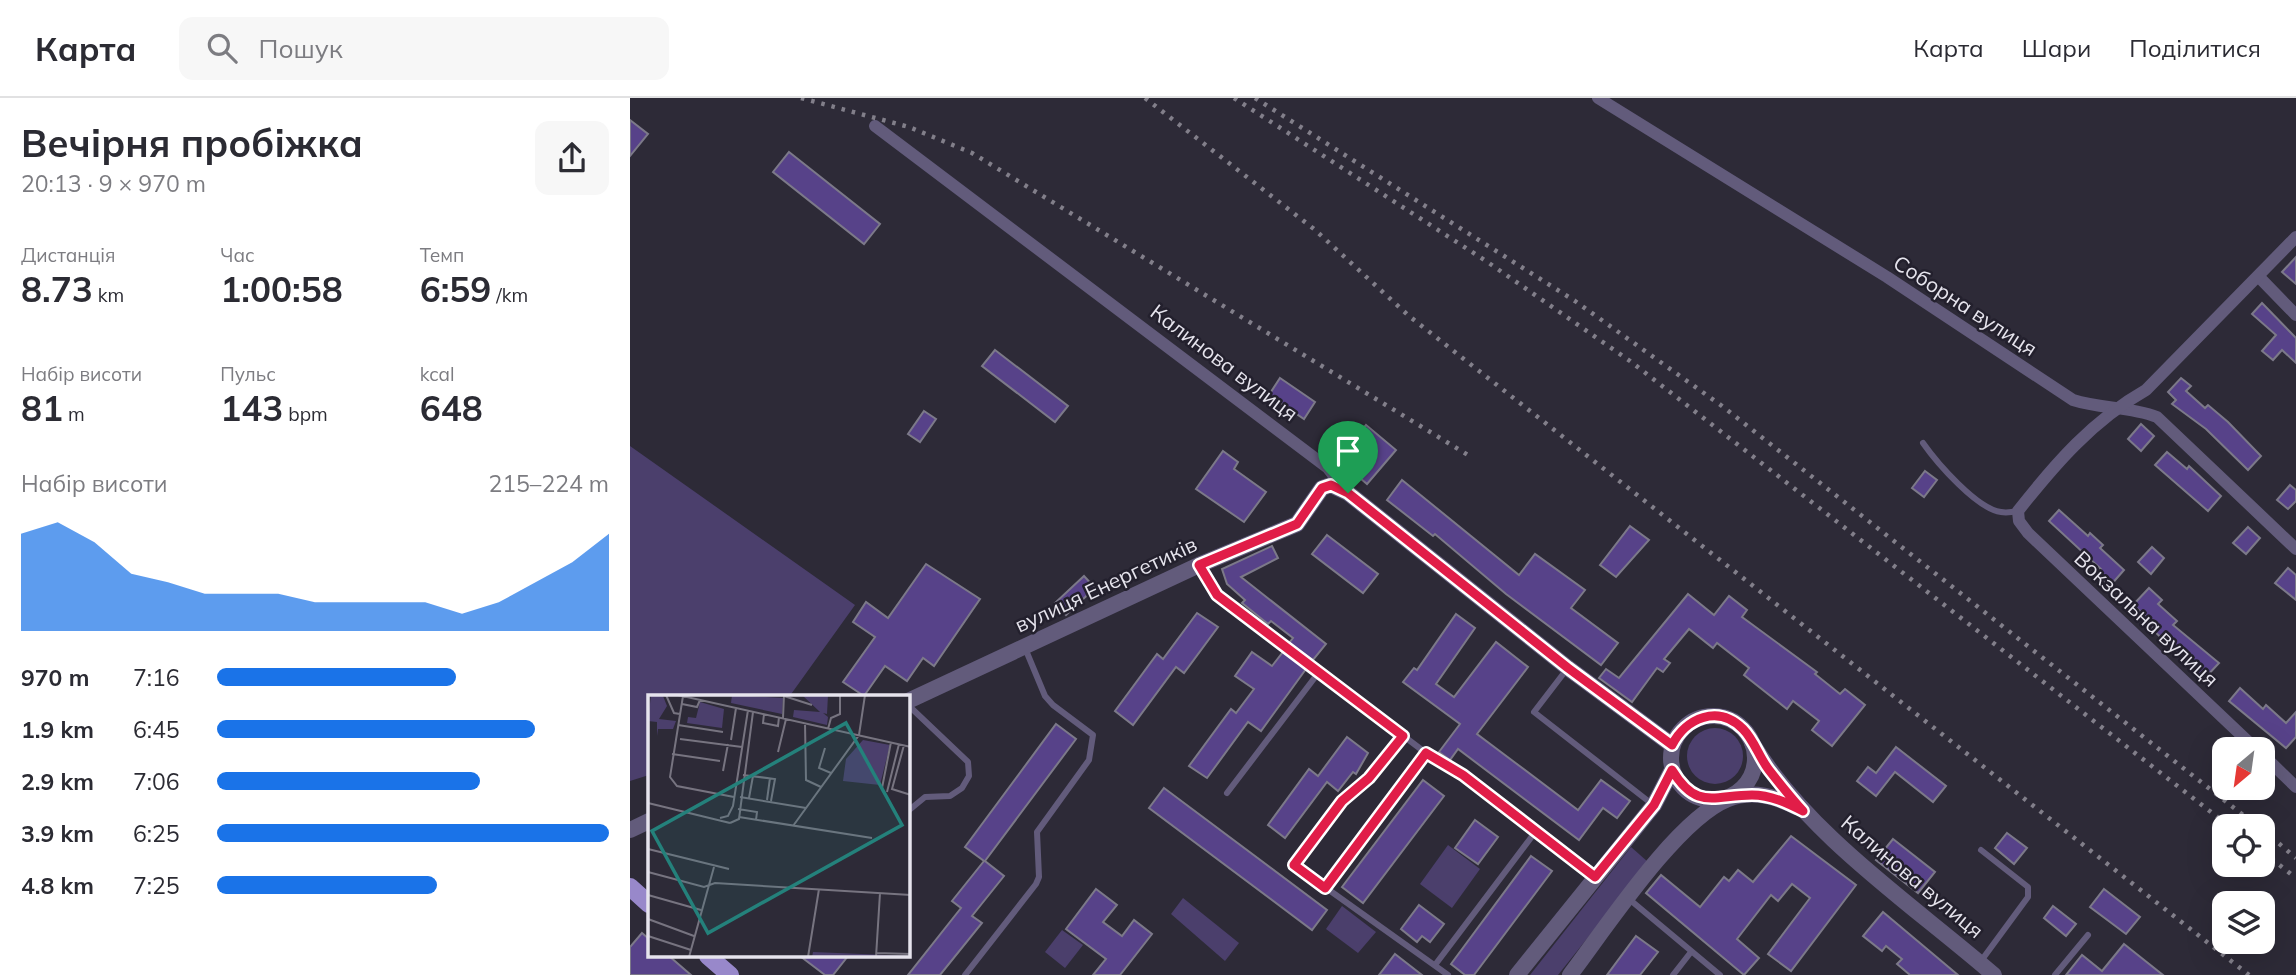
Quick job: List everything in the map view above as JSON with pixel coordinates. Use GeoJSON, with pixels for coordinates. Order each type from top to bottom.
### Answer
{"type":"FeatureCollection","features":[{"type":"Feature","properties":{"kind":"main road"},"geometry":{"type":"LineString","coordinates":[[630,887],[648,903]]}},
{"type":"Feature","properties":{"kind":"main road"},"geometry":{"type":"LineString","coordinates":[[710,958],[730,975]]}},
{"type":"Feature","properties":{"kind":"street","name":"Соборна вулиця"},"geometry":{"type":"LineString","coordinates":[[1598,98],[1887,277],[2073,400],[2096,407],[2117,406],[2157,417],[2296,549]]}},
{"type":"Feature","properties":{"kind":"street","name":"Калинова вулиця"},"geometry":{"type":"LineString","coordinates":[[875,126],[1328,468],[1348,493],[1568,668],[1672,745]]}},
{"type":"Feature","properties":{"kind":"street"},"geometry":{"type":"LineString","coordinates":[[2018,511],[2058,459],[2117,406],[2146,390],[2296,237]]}},
{"type":"Feature","properties":{"kind":"street"},"geometry":{"type":"LineString","coordinates":[[2259,277],[2296,315]]}},
{"type":"Feature","properties":{"kind":"street","name":"вулиця Енергетиків"},"geometry":{"type":"LineString","coordinates":[[910,702],[1199,565],[1297,524],[1322,488],[1331,485],[1348,493]]}},
{"type":"Feature","properties":{"kind":"street","name":"Вокзальна вулиця"},"geometry":{"type":"LineString","coordinates":[[2018,511],[2019,521],[2028,533],[2243,737]]}},
{"type":"Feature","properties":{"kind":"street"},"geometry":{"type":"LineString","coordinates":[[1517,975],[1654,805],[1672,770],[1672,745],[1679,732],[1690,722],[1704,716],[1719,716],[1733,721],[1803,811]]}},
{"type":"Feature","properties":{"kind":"street"},"geometry":{"type":"LineString","coordinates":[[1570,975],[1675,841],[1694,821],[1728,799],[1749,780],[1754,768],[1752,743]]}},
{"type":"Feature","properties":{"kind":"street"},"geometry":{"type":"LineString","coordinates":[[2275,767],[2296,787]]}},
{"type":"Feature","properties":{"kind":"street"},"geometry":{"type":"LineString","coordinates":[[1672,770],[1682,787],[1698,797],[1728,799],[1766,796],[1803,811]]}},
{"type":"Feature","properties":{"kind":"street","name":"Калинова вулиця"},"geometry":{"type":"LineString","coordinates":[[1803,811],[1994,975]]}},
{"type":"Feature","properties":{"kind":"street"},"geometry":{"type":"LineString","coordinates":[[630,830],[648,821]]}},
{"type":"Feature","properties":{"kind":"lane"},"geometry":{"type":"LineString","coordinates":[[1923,443],[1941,468],[1980,500],[1999,512],[2018,511]]}},
{"type":"Feature","properties":{"kind":"lane"},"geometry":{"type":"LineString","coordinates":[[1199,565],[1217,595],[1426,753],[1463,775],[1595,877]]}},
{"type":"Feature","properties":{"kind":"lane"},"geometry":{"type":"LineString","coordinates":[[965,975],[1036,884],[1039,877],[1037,832],[1089,760],[1093,745],[1093,735],[1045,696],[1024,646]]}},
{"type":"Feature","properties":{"kind":"lane"},"geometry":{"type":"LineString","coordinates":[[1568,668],[1534,712],[1654,805]]}},
{"type":"Feature","properties":{"kind":"lane"},"geometry":{"type":"LineString","coordinates":[[1227,793],[1319,672]]}},
{"type":"Feature","properties":{"kind":"lane"},"geometry":{"type":"LineString","coordinates":[[910,705],[968,762],[970,768],[966,782],[956,793],[925,797],[910,809]]}},
{"type":"Feature","properties":{"kind":"lane"},"geometry":{"type":"LineString","coordinates":[[1403,736],[1369,778],[1342,801],[1294,865],[1448,975]]}},
{"type":"Feature","properties":{"kind":"lane"},"geometry":{"type":"LineString","coordinates":[[1325,888],[1426,753]]}},
{"type":"Feature","properties":{"kind":"lane"},"geometry":{"type":"LineString","coordinates":[[1435,965],[1536,831]]}},
{"type":"Feature","properties":{"kind":"lane"},"geometry":{"type":"LineString","coordinates":[[1980,962],[2028,897],[2028,887],[1981,850]]}},
{"type":"Feature","properties":{"kind":"lane"},"geometry":{"type":"LineString","coordinates":[[1629,899],[1720,975]]}},
{"type":"Feature","properties":{"kind":"lane"},"geometry":{"type":"LineString","coordinates":[[2055,975],[2088,934]]}},
{"type":"Feature","properties":{"kind":"lane"},"geometry":{"type":"LineString","coordinates":[[1673,975],[1691,952]]}},
{"type":"Feature","properties":{"kind":"shaded area"},"geometry":{"type":"Polygon","coordinates":[[[630,446],[855,605],[790,695],[648,695],[648,775],[630,781],[630,446]]]}},
{"type":"Feature","properties":{"kind":"shaded area"},"geometry":{"type":"Polygon","coordinates":[[[1710,728],[1720,728],[1735,736],[1741,745],[1741,767],[1735,776],[1720,784],[1710,784],[1692,772],[1687,761],[1687,751],[1699,733],[1710,728]]]}},
{"type":"Feature","properties":{"kind":"shaded area"},"geometry":{"type":"Polygon","coordinates":[[[1448,845],[1480,869],[1452,908],[1420,884],[1448,845]]]}},
{"type":"Feature","properties":{"kind":"shaded area"},"geometry":{"type":"Polygon","coordinates":[[[1631,847],[1648,862],[1558,975],[1530,975],[1631,847]]]}},
{"type":"Feature","properties":{"kind":"shaded area"},"geometry":{"type":"Polygon","coordinates":[[[1183,898],[1239,943],[1225,961],[1171,914],[1183,898]]]}},
{"type":"Feature","properties":{"kind":"shaded area"},"geometry":{"type":"Polygon","coordinates":[[[1342,906],[1376,932],[1358,953],[1326,929],[1342,906]]]}},
{"type":"Feature","properties":{"kind":"shaded area"},"geometry":{"type":"Polygon","coordinates":[[[1062,930],[1083,945],[1065,968],[1045,952],[1062,930]]]}},
{"type":"Feature","properties":{"kind":"building"},"geometry":{"type":"Polygon","coordinates":[[[630,120],[648,134],[630,156],[630,120]]]}},
{"type":"Feature","properties":{"kind":"building"},"geometry":{"type":"Polygon","coordinates":[[[789,152],[880,224],[864,244],[773,172],[789,152]]]}},
{"type":"Feature","properties":{"kind":"building"},"geometry":{"type":"Polygon","coordinates":[[[2296,257],[2296,284],[2282,272],[2296,257]]]}},
{"type":"Feature","properties":{"kind":"building"},"geometry":{"type":"Polygon","coordinates":[[[2262,303],[2296,338],[2296,363],[2282,350],[2273,360],[2262,351],[2276,335],[2252,314],[2262,303]]]}},
{"type":"Feature","properties":{"kind":"building"},"geometry":{"type":"Polygon","coordinates":[[[995,350],[1068,406],[1055,422],[982,366],[995,350]]]}},
{"type":"Feature","properties":{"kind":"building"},"geometry":{"type":"Polygon","coordinates":[[[1280,378],[1315,402],[1304,419],[1269,395],[1280,378]]]}},
{"type":"Feature","properties":{"kind":"building"},"geometry":{"type":"Polygon","coordinates":[[[2181,378],[2191,386],[2186,391],[2205,408],[2208,405],[2228,422],[2261,456],[2248,470],[2206,429],[2172,404],[2176,400],[2168,392],[2181,378]]]}},
{"type":"Feature","properties":{"kind":"building"},"geometry":{"type":"Polygon","coordinates":[[[924,411],[936,419],[920,442],[908,434],[924,411]]]}},
{"type":"Feature","properties":{"kind":"building"},"geometry":{"type":"Polygon","coordinates":[[[2141,424],[2154,436],[2141,451],[2128,439],[2141,424]]]}},
{"type":"Feature","properties":{"kind":"building"},"geometry":{"type":"Polygon","coordinates":[[[1366,425],[1396,450],[1367,484],[1338,459],[1366,425]]]}},
{"type":"Feature","properties":{"kind":"building"},"geometry":{"type":"Polygon","coordinates":[[[1223,451],[1238,462],[1234,469],[1266,492],[1244,522],[1196,489],[1223,451]]]}},
{"type":"Feature","properties":{"kind":"building"},"geometry":{"type":"Polygon","coordinates":[[[2167,452],[2187,469],[2189,466],[2221,496],[2208,511],[2155,465],[2167,452]]]}},
{"type":"Feature","properties":{"kind":"building"},"geometry":{"type":"Polygon","coordinates":[[[1925,471],[1937,480],[1924,497],[1912,488],[1925,471]]]}},
{"type":"Feature","properties":{"kind":"building"},"geometry":{"type":"Polygon","coordinates":[[[1402,480],[1519,575],[1535,554],[1585,590],[1571,608],[1618,643],[1601,665],[1506,594],[1435,534],[1433,536],[1387,500],[1402,480]]]}},
{"type":"Feature","properties":{"kind":"building"},"geometry":{"type":"Polygon","coordinates":[[[2290,485],[2296,490],[2296,501],[2288,509],[2277,500],[2290,485]]]}},
{"type":"Feature","properties":{"kind":"building"},"geometry":{"type":"Polygon","coordinates":[[[2059,510],[2088,536],[2090,533],[2103,545],[2100,548],[2124,570],[2110,586],[2097,574],[2101,569],[2049,521],[2059,510]]]}},
{"type":"Feature","properties":{"kind":"building"},"geometry":{"type":"Polygon","coordinates":[[[1630,526],[1649,540],[1616,577],[1600,565],[1630,526]]]}},
{"type":"Feature","properties":{"kind":"building"},"geometry":{"type":"Polygon","coordinates":[[[2248,527],[2260,538],[2246,554],[2233,543],[2248,527]]]}},
{"type":"Feature","properties":{"kind":"building"},"geometry":{"type":"Polygon","coordinates":[[[1327,535],[1378,574],[1363,593],[1312,554],[1327,535]]]}},
{"type":"Feature","properties":{"kind":"building"},"geometry":{"type":"Polygon","coordinates":[[[1272,546],[1278,558],[1241,577],[1326,644],[1313,660],[1289,643],[1293,638],[1271,621],[1268,624],[1242,603],[1245,600],[1227,584],[1222,569],[1272,546]]]}},
{"type":"Feature","properties":{"kind":"building"},"geometry":{"type":"Polygon","coordinates":[[[2152,547],[2164,558],[2151,574],[2138,562],[2152,547]]]}},
{"type":"Feature","properties":{"kind":"building"},"geometry":{"type":"Polygon","coordinates":[[[926,564],[980,599],[934,666],[923,658],[907,681],[885,666],[862,695],[843,682],[875,637],[853,622],[866,602],[888,618],[926,564]]]}},
{"type":"Feature","properties":{"kind":"building"},"geometry":{"type":"Polygon","coordinates":[[[2288,568],[2296,575],[2296,600],[2275,583],[2288,568]]]}},
{"type":"Feature","properties":{"kind":"building"},"geometry":{"type":"Polygon","coordinates":[[[1084,576],[1095,588],[1066,615],[1055,603],[1084,576]]]}},
{"type":"Feature","properties":{"kind":"building"},"geometry":{"type":"Polygon","coordinates":[[[2149,588],[2162,600],[2158,604],[2177,621],[2173,625],[2219,663],[2204,679],[2152,629],[2155,625],[2133,605],[2149,588]]]}},
{"type":"Feature","properties":{"kind":"building"},"geometry":{"type":"Polygon","coordinates":[[[1688,594],[1714,615],[1729,596],[1747,610],[1742,617],[1817,672],[1815,674],[1840,694],[1845,689],[1865,705],[1832,746],[1812,730],[1819,721],[1793,701],[1787,709],[1744,675],[1749,668],[1717,643],[1713,648],[1689,629],[1664,659],[1670,663],[1663,672],[1657,668],[1632,702],[1599,678],[1606,669],[1619,678],[1688,594]]]}},
{"type":"Feature","properties":{"kind":"building"},"geometry":{"type":"Polygon","coordinates":[[[1197,613],[1218,627],[1184,673],[1176,667],[1133,725],[1115,711],[1157,654],[1163,659],[1197,613]]]}},
{"type":"Feature","properties":{"kind":"building"},"geometry":{"type":"Polygon","coordinates":[[[1456,614],[1475,628],[1436,684],[1454,697],[1496,642],[1528,667],[1477,734],[1578,810],[1601,780],[1630,801],[1617,818],[1603,808],[1579,840],[1458,749],[1450,760],[1439,752],[1460,724],[1403,682],[1414,668],[1417,670],[1456,614]]]}},
{"type":"Feature","properties":{"kind":"building"},"geometry":{"type":"Polygon","coordinates":[[[1252,652],[1272,666],[1283,652],[1306,669],[1261,731],[1248,722],[1207,778],[1189,766],[1231,709],[1236,713],[1254,689],[1235,676],[1252,652]]]}},
{"type":"Feature","properties":{"kind":"building"},"geometry":{"type":"Polygon","coordinates":[[[2240,688],[2263,709],[2266,705],[2286,723],[2296,712],[2296,737],[2286,748],[2229,701],[2240,688]]]}},
{"type":"Feature","properties":{"kind":"building"},"geometry":{"type":"Polygon","coordinates":[[[1056,724],[1076,739],[985,861],[1004,876],[972,916],[982,923],[940,975],[908,975],[961,908],[952,901],[984,861],[965,847],[1056,724]]]}},
{"type":"Feature","properties":{"kind":"building"},"geometry":{"type":"Polygon","coordinates":[[[1347,737],[1368,753],[1356,774],[1353,772],[1338,791],[1327,782],[1285,838],[1268,825],[1309,769],[1318,776],[1347,737]]]}},
{"type":"Feature","properties":{"kind":"building"},"geometry":{"type":"Polygon","coordinates":[[[1896,747],[1946,786],[1933,802],[1895,772],[1876,796],[1857,781],[1868,767],[1876,773],[1896,747]]]}},
{"type":"Feature","properties":{"kind":"building"},"geometry":{"type":"Polygon","coordinates":[[[1423,780],[1444,796],[1363,903],[1342,887],[1423,780]]]}},
{"type":"Feature","properties":{"kind":"building"},"geometry":{"type":"Polygon","coordinates":[[[1164,788],[1327,910],[1312,930],[1149,808],[1164,788]]]}},
{"type":"Feature","properties":{"kind":"building"},"geometry":{"type":"Polygon","coordinates":[[[1475,820],[1498,837],[1478,864],[1455,848],[1475,820]]]}},
{"type":"Feature","properties":{"kind":"building"},"geometry":{"type":"Polygon","coordinates":[[[2007,833],[2027,848],[2014,864],[1995,848],[2007,833]]]}},
{"type":"Feature","properties":{"kind":"building"},"geometry":{"type":"Polygon","coordinates":[[[1791,836],[1856,885],[1791,971],[1768,954],[1810,898],[1792,884],[1778,901],[1771,895],[1737,939],[1759,958],[1744,975],[1646,893],[1661,875],[1700,907],[1724,877],[1729,881],[1738,870],[1753,882],[1791,836]]]}},
{"type":"Feature","properties":{"kind":"building"},"geometry":{"type":"Polygon","coordinates":[[[1893,839],[1935,872],[1918,893],[1876,860],[1893,839]]]}},
{"type":"Feature","properties":{"kind":"building"},"geometry":{"type":"Polygon","coordinates":[[[1531,856],[1552,871],[1474,975],[1465,975],[1451,964],[1531,856]]]}},
{"type":"Feature","properties":{"kind":"building"},"geometry":{"type":"Polygon","coordinates":[[[1096,889],[1117,905],[1103,922],[1122,936],[1134,920],[1152,934],[1120,975],[1093,975],[1106,959],[1066,929],[1096,889]]]}},
{"type":"Feature","properties":{"kind":"building"},"geometry":{"type":"Polygon","coordinates":[[[2104,889],[2140,917],[2126,934],[2090,907],[2104,889]]]}},
{"type":"Feature","properties":{"kind":"building"},"geometry":{"type":"Polygon","coordinates":[[[1419,905],[1444,924],[1430,942],[1422,936],[1417,942],[1401,929],[1419,905]]]}},
{"type":"Feature","properties":{"kind":"building"},"geometry":{"type":"Polygon","coordinates":[[[2053,906],[2076,924],[2066,936],[2044,918],[2053,906]]]}},
{"type":"Feature","properties":{"kind":"building"},"geometry":{"type":"Polygon","coordinates":[[[1883,912],[1958,975],[1910,975],[1897,964],[1902,959],[1886,946],[1882,951],[1863,936],[1883,912]]]}},
{"type":"Feature","properties":{"kind":"building"},"geometry":{"type":"Polygon","coordinates":[[[642,933],[648,938],[648,958],[671,958],[691,975],[630,975],[630,947],[642,933]]]}},
{"type":"Feature","properties":{"kind":"building"},"geometry":{"type":"Polygon","coordinates":[[[1636,936],[1658,952],[1640,975],[1607,975],[1636,936]]]}},
{"type":"Feature","properties":{"kind":"building"},"geometry":{"type":"Polygon","coordinates":[[[2124,944],[2163,975],[2066,975],[2082,955],[2102,971],[2124,944]]]}},
{"type":"Feature","properties":{"kind":"building"},"geometry":{"type":"Polygon","coordinates":[[[1395,954],[1422,975],[1379,975],[1395,954]]]}},
{"type":"Feature","properties":{"kind":"building"},"geometry":{"type":"Polygon","coordinates":[[[803,958],[846,958],[833,975],[825,975],[803,958]]]}},
{"type":"Feature","properties":{"kind":"railway"},"geometry":{"type":"LineString","coordinates":[[801,98],[909,127],[972,153],[1468,455]]}},
{"type":"Feature","properties":{"kind":"railway"},"geometry":{"type":"LineString","coordinates":[[1145,98],[1314,229],[1409,316],[2249,975]]}},
{"type":"Feature","properties":{"kind":"railway"},"geometry":{"type":"LineString","coordinates":[[1234,98],[1486,261],[1630,361],[2214,814]]}},
{"type":"Feature","properties":{"kind":"railway"},"geometry":{"type":"LineString","coordinates":[[1255,98],[1575,301],[1722,406],[2242,814]]}},
{"type":"Feature","properties":{"kind":"railway"},"geometry":{"type":"LineString","coordinates":[[2275,840],[2296,858]]}},
{"type":"Feature","properties":{"kind":"railway"},"geometry":{"type":"LineString","coordinates":[[2275,861],[2296,878]]}},
{"type":"Feature","properties":{"kind":"route"},"geometry":{"type":"LineString","coordinates":[[1331,485],[1348,493],[1568,668],[1672,745],[1679,732],[1690,722],[1704,716],[1719,716],[1733,721],[1744,730],[1766,766],[1803,811],[1782,800],[1766,796],[1708,800],[1698,797],[1682,787],[1672,770],[1654,805],[1595,877],[1463,775],[1426,753],[1325,888],[1294,865],[1342,801],[1369,778],[1403,736],[1217,595],[1199,565],[1297,524],[1322,488],[1331,485]]}}]}
